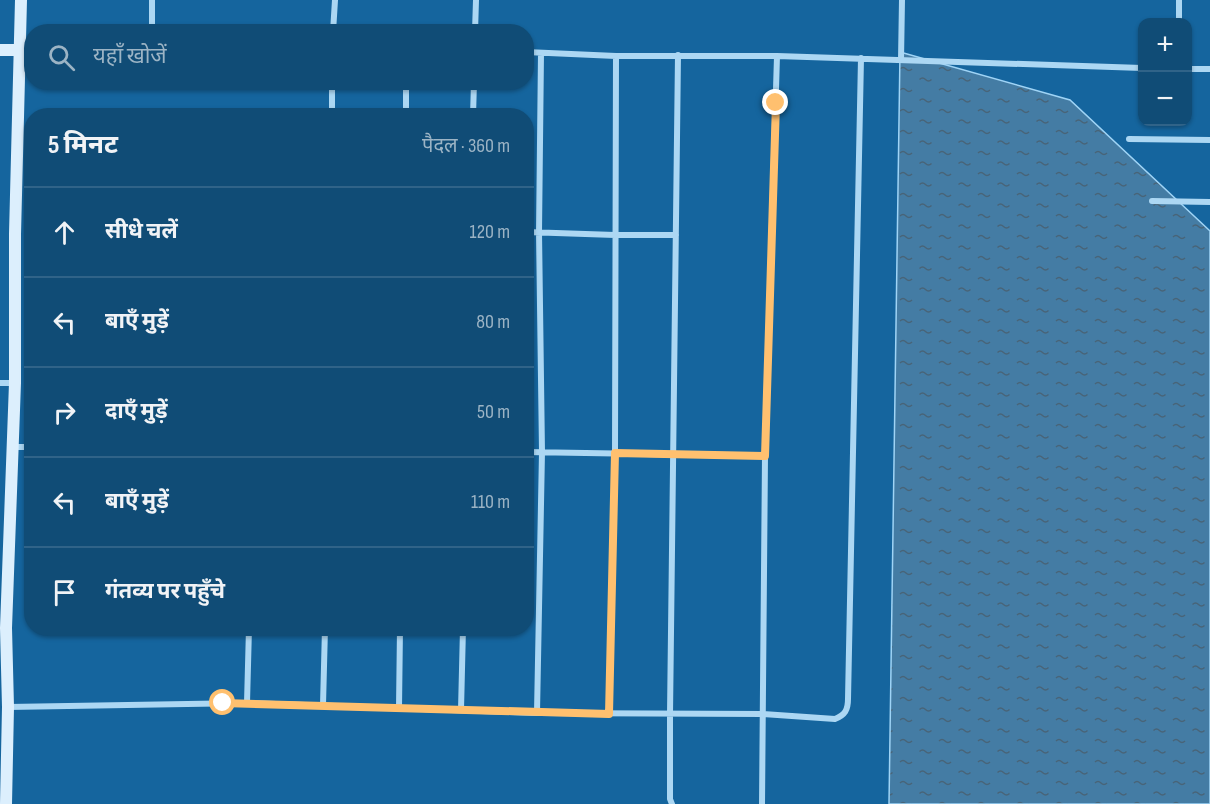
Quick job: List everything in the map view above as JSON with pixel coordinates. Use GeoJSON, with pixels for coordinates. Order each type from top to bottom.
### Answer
{"type":"FeatureCollection","features":[{"type":"Feature","properties":{"kind":"main road"},"geometry":{"type":"LineString","coordinates":[[21,0],[24,30]]}},
{"type":"Feature","properties":{"kind":"main road"},"geometry":{"type":"LineString","coordinates":[[0,50],[24,50]]}},
{"type":"Feature","properties":{"kind":"main road"},"geometry":{"type":"LineString","coordinates":[[6,804],[8,707],[6,628],[9,488],[15,383],[15,234],[24,83]]}},
{"type":"Feature","properties":{"kind":"street"},"geometry":{"type":"LineString","coordinates":[[152,0],[152,24]]}},
{"type":"Feature","properties":{"kind":"street"},"geometry":{"type":"LineString","coordinates":[[333,24],[334,0]]}},
{"type":"Feature","properties":{"kind":"street"},"geometry":{"type":"LineString","coordinates":[[475,24],[476,0]]}},
{"type":"Feature","properties":{"kind":"street"},"geometry":{"type":"LineString","coordinates":[[901,60],[902,0]]}},
{"type":"Feature","properties":{"kind":"street"},"geometry":{"type":"LineString","coordinates":[[1179,0],[1179,18]]}},
{"type":"Feature","properties":{"kind":"street"},"geometry":{"type":"LineString","coordinates":[[534,53],[616,56],[861,58],[1138,68]]}},
{"type":"Feature","properties":{"kind":"street"},"geometry":{"type":"LineString","coordinates":[[537,713],[542,452],[539,232],[541,53]]}},
{"type":"Feature","properties":{"kind":"street"},"geometry":{"type":"LineString","coordinates":[[672,804],[670,799],[670,714],[678,55]]}},
{"type":"Feature","properties":{"kind":"street"},"geometry":{"type":"LineString","coordinates":[[609,714],[615,453],[616,56]]}},
{"type":"Feature","properties":{"kind":"street"},"geometry":{"type":"LineString","coordinates":[[762,804],[765,456],[777,56]]}},
{"type":"Feature","properties":{"kind":"street"},"geometry":{"type":"LineString","coordinates":[[8,707],[247,703],[537,713],[763,714],[835,719],[845,713],[848,705],[861,58]]}},
{"type":"Feature","properties":{"kind":"street"},"geometry":{"type":"LineString","coordinates":[[1192,69],[1210,69]]}},
{"type":"Feature","properties":{"kind":"street"},"geometry":{"type":"LineString","coordinates":[[332,90],[332,108]]}},
{"type":"Feature","properties":{"kind":"street"},"geometry":{"type":"LineString","coordinates":[[406,90],[406,108]]}},
{"type":"Feature","properties":{"kind":"street"},"geometry":{"type":"LineString","coordinates":[[474,90],[474,108]]}},
{"type":"Feature","properties":{"kind":"street"},"geometry":{"type":"LineString","coordinates":[[1129,139],[1210,140]]}},
{"type":"Feature","properties":{"kind":"street"},"geometry":{"type":"LineString","coordinates":[[1152,201],[1210,202]]}},
{"type":"Feature","properties":{"kind":"street"},"geometry":{"type":"LineString","coordinates":[[534,232],[615,235],[676,234]]}},
{"type":"Feature","properties":{"kind":"street"},"geometry":{"type":"LineString","coordinates":[[0,383],[15,383]]}},
{"type":"Feature","properties":{"kind":"street"},"geometry":{"type":"LineString","coordinates":[[13,447],[24,447]]}},
{"type":"Feature","properties":{"kind":"street"},"geometry":{"type":"LineString","coordinates":[[534,452],[765,456]]}},
{"type":"Feature","properties":{"kind":"street"},"geometry":{"type":"LineString","coordinates":[[247,703],[249,636]]}},
{"type":"Feature","properties":{"kind":"street"},"geometry":{"type":"LineString","coordinates":[[323,705],[326,636]]}},
{"type":"Feature","properties":{"kind":"street"},"geometry":{"type":"LineString","coordinates":[[399,708],[400,636]]}},
{"type":"Feature","properties":{"kind":"street"},"geometry":{"type":"LineString","coordinates":[[461,710],[463,636]]}},
{"type":"Feature","properties":{"kind":"water"},"geometry":{"type":"Polygon","coordinates":[[[900,52],[1070,100],[1210,231],[1210,804],[889,804],[900,52]]]}},
{"type":"Feature","properties":{"kind":"route"},"geometry":{"type":"LineString","coordinates":[[223,703],[609,714],[615,453],[765,456],[776,103]]}}]}
